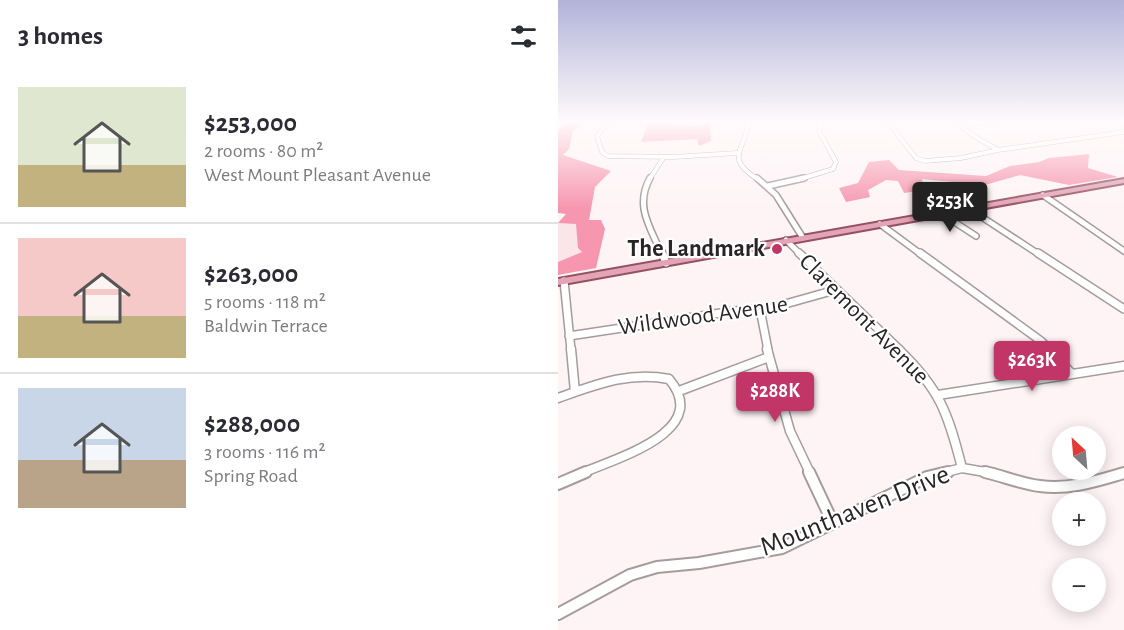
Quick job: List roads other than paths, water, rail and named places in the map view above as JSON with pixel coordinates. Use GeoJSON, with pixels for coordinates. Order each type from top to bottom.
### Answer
{"type":"FeatureCollection","features":[{"type":"Feature","properties":{"kind":"main road"},"geometry":{"type":"LineString","coordinates":[[561,281],[1124,181]]}},
{"type":"Feature","properties":{"kind":"street"},"geometry":{"type":"LineString","coordinates":[[603,150],[604,154],[617,157],[738,153]]}},
{"type":"Feature","properties":{"kind":"street"},"geometry":{"type":"LineString","coordinates":[[768,186],[815,176],[833,169],[836,162],[829,150]]}},
{"type":"Feature","properties":{"kind":"street"},"geometry":{"type":"LineString","coordinates":[[910,150],[916,158],[921,160],[961,158],[996,150]]}},
{"type":"Feature","properties":{"kind":"street"},"geometry":{"type":"LineString","coordinates":[[738,153],[744,170],[768,186],[803,238]]}},
{"type":"Feature","properties":{"kind":"street"},"geometry":{"type":"LineString","coordinates":[[664,157],[643,190],[641,198],[642,207],[666,263]]}},
{"type":"Feature","properties":{"kind":"street"},"geometry":{"type":"LineString","coordinates":[[1043,195],[1124,251]]}},
{"type":"Feature","properties":{"kind":"street"},"geometry":{"type":"LineString","coordinates":[[968,208],[1124,309]]}},
{"type":"Feature","properties":{"kind":"street"},"geometry":{"type":"LineString","coordinates":[[934,214],[956,223],[976,236]]}},
{"type":"Feature","properties":{"kind":"street"},"geometry":{"type":"LineString","coordinates":[[879,224],[1041,341],[1071,373]]}},
{"type":"Feature","properties":{"kind":"street","name":"Claremont Avenue"},"geometry":{"type":"LineString","coordinates":[[786,240],[835,290],[908,357],[938,395],[952,430],[962,468]]}},
{"type":"Feature","properties":{"kind":"street"},"geometry":{"type":"LineString","coordinates":[[561,281],[575,392]]}},
{"type":"Feature","properties":{"kind":"street","name":"Wildwood Avenue"},"geometry":{"type":"LineString","coordinates":[[569,336],[760,309],[808,299],[835,290]]}},
{"type":"Feature","properties":{"kind":"street"},"geometry":{"type":"LineString","coordinates":[[760,309],[769,357],[790,431],[833,523]]}},
{"type":"Feature","properties":{"kind":"street"},"geometry":{"type":"LineString","coordinates":[[679,391],[769,357]]}},
{"type":"Feature","properties":{"kind":"street"},"geometry":{"type":"LineString","coordinates":[[938,395],[1124,366]]}},
{"type":"Feature","properties":{"kind":"street"},"geometry":{"type":"LineString","coordinates":[[558,398],[622,376],[644,374],[669,378],[679,391],[682,405],[672,428],[661,438],[558,484]]}},
{"type":"Feature","properties":{"kind":"street","name":"Mounthaven Drive"},"geometry":{"type":"LineString","coordinates":[[558,614],[630,575],[657,567],[699,563],[782,548],[927,477],[962,468],[987,471],[1039,486],[1063,487],[1082,485],[1124,473]]}},
{"type":"Feature","properties":{"kind":"place","name":"The Landmark"},"geometry":{"type":"Point","coordinates":[777,249]}}]}
